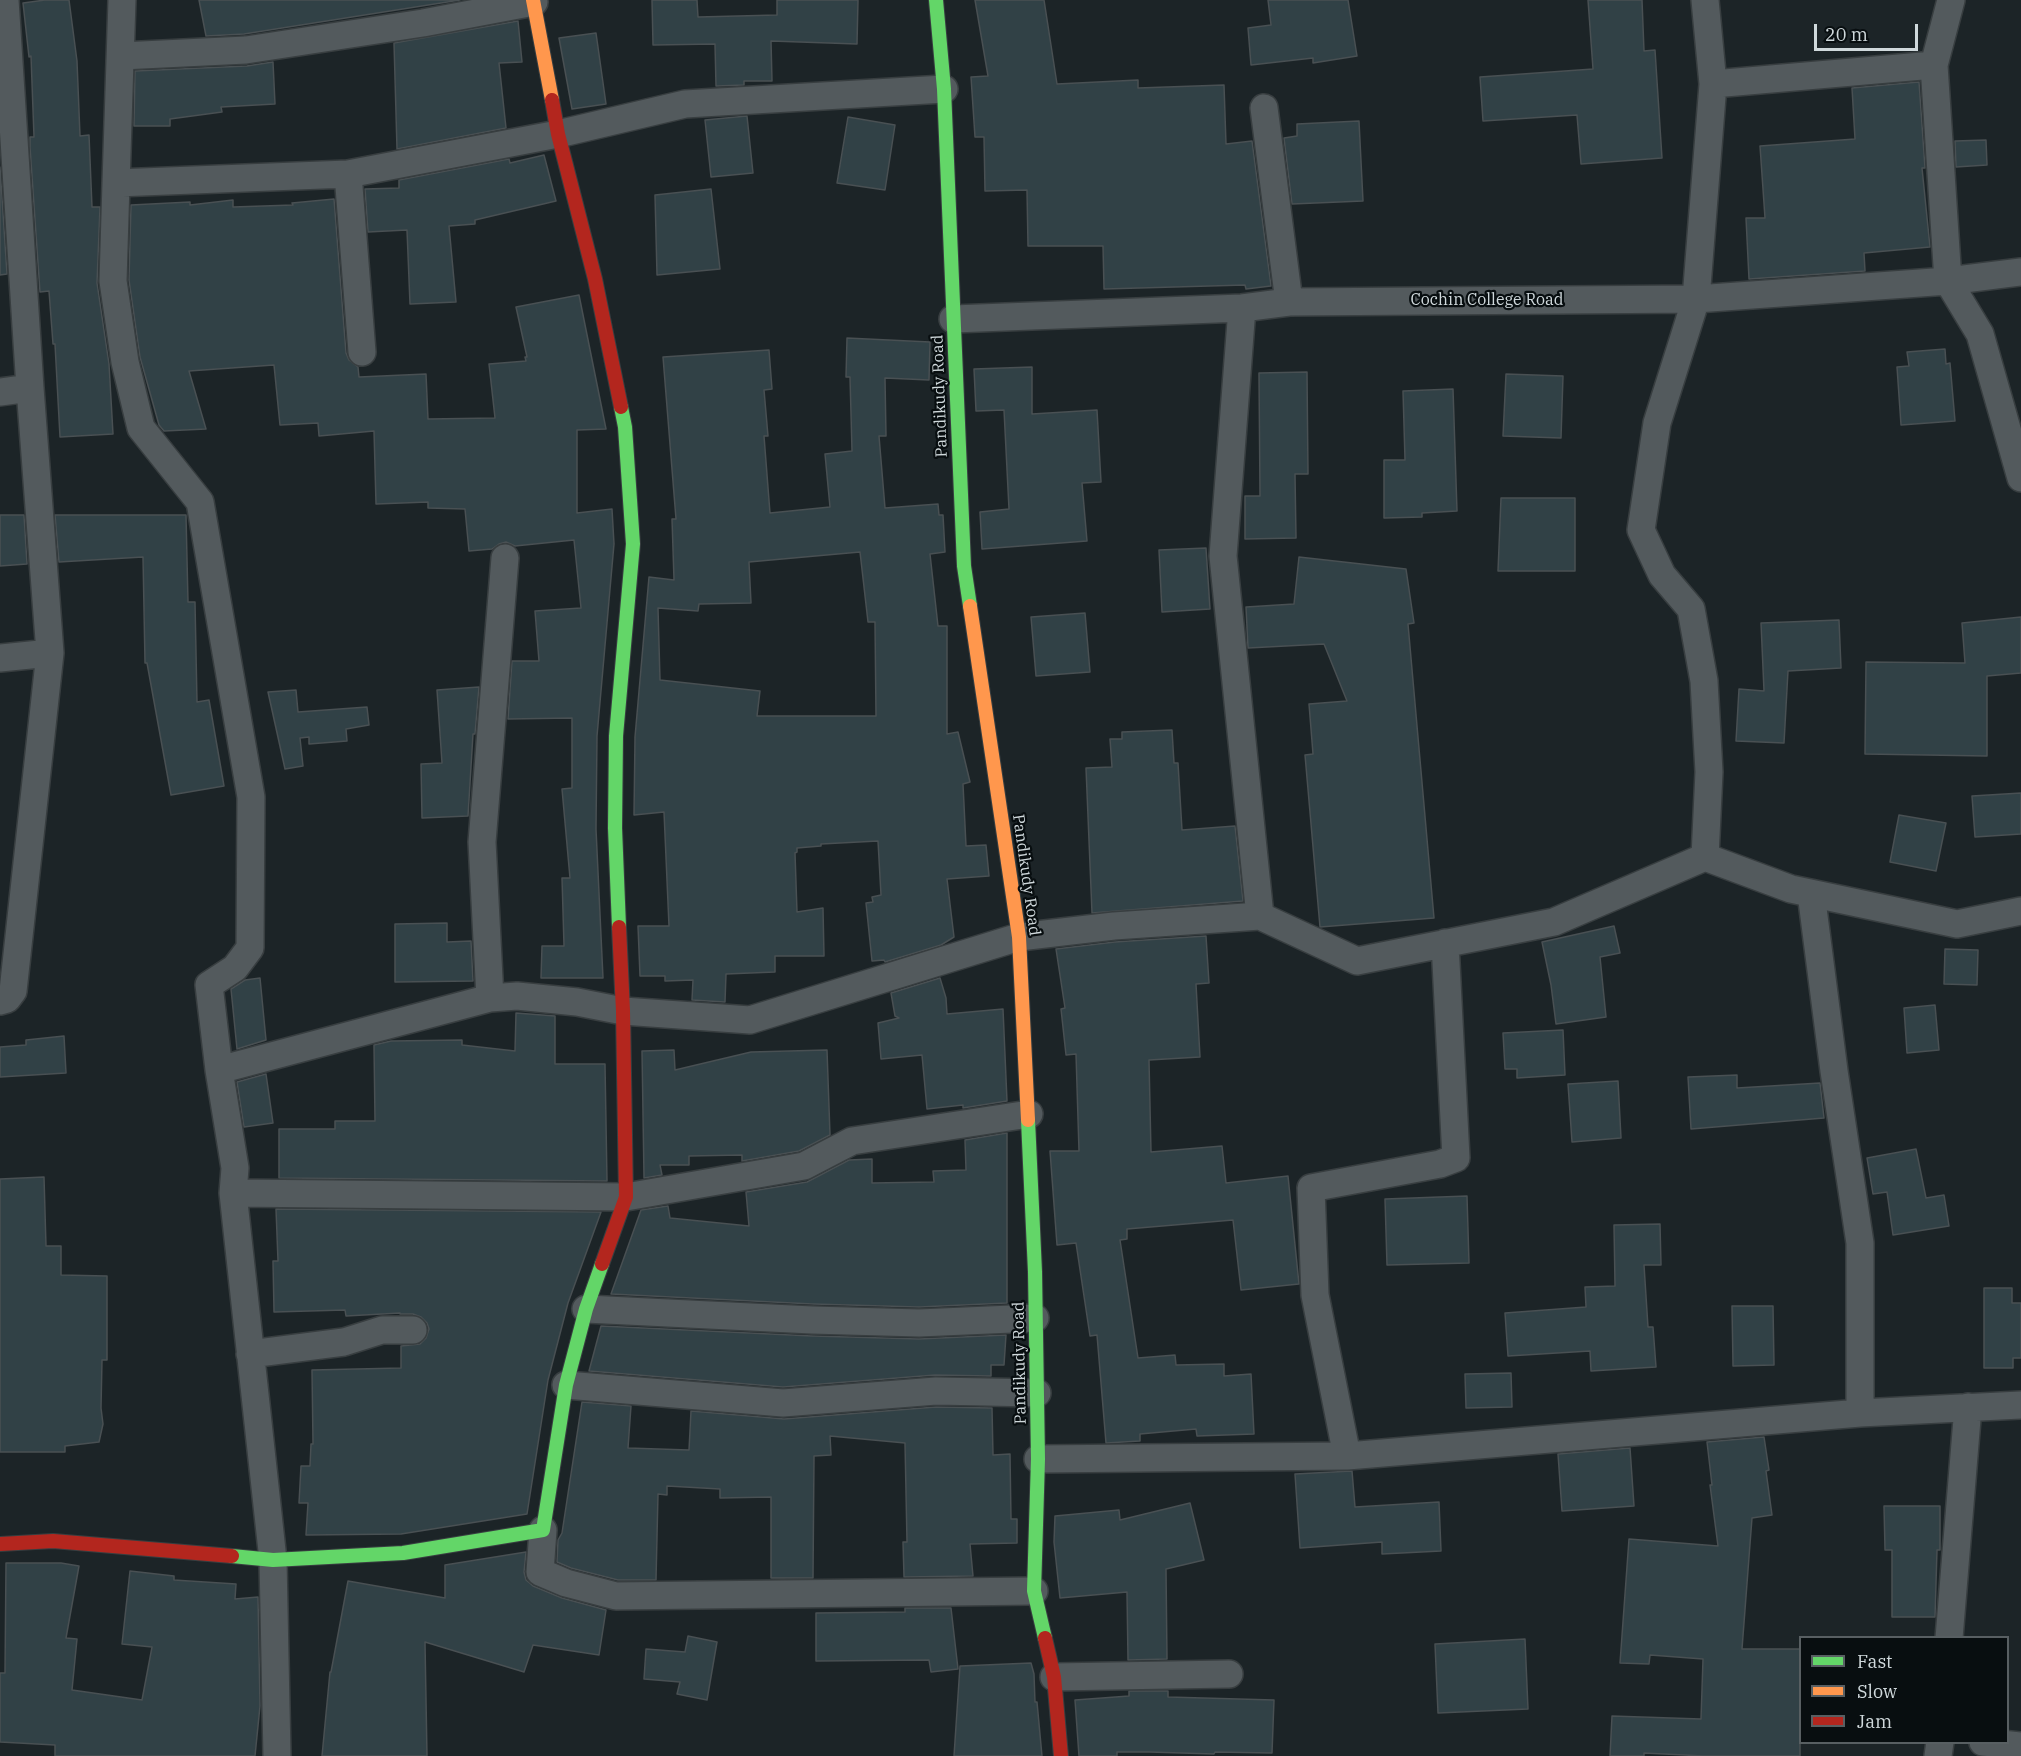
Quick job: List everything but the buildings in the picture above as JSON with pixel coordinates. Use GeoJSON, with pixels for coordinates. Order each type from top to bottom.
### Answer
{"type":"FeatureCollection","features":[{"type":"Feature","properties":{"kind":"street"},"geometry":{"type":"LineString","coordinates":[[0,1001],[7,999],[13,991],[50,653],[5,0]]}},
{"type":"Feature","properties":{"kind":"street"},"geometry":{"type":"LineString","coordinates":[[122,0],[113,282],[125,362],[141,428],[200,502],[251,797],[250,948],[235,968],[209,985],[219,1070],[235,1168],[234,1192],[273,1560],[278,1756]]}},
{"type":"Feature","properties":{"kind":"street","name":"Pandikudy Road"},"geometry":{"type":"LineString","coordinates":[[936,0],[944,89],[964,566],[1019,936],[1029,1114],[1037,1393],[1038,1459],[1034,1591],[1054,1677],[1061,1756]]}},
{"type":"Feature","properties":{"kind":"street"},"geometry":{"type":"LineString","coordinates":[[1705,0],[1713,84],[1696,299],[1657,423],[1641,530],[1662,574],[1691,609],[1704,681],[1709,772],[1705,857]]}},
{"type":"Feature","properties":{"kind":"street"},"geometry":{"type":"LineString","coordinates":[[1951,0],[1934,65],[1948,281],[1980,334],[2021,478]]}},
{"type":"Feature","properties":{"kind":"street"},"geometry":{"type":"LineString","coordinates":[[121,57],[246,50],[423,23],[533,1],[558,134],[595,279],[625,427],[633,544],[616,736],[615,828],[623,1011],[626,1197],[586,1309],[566,1385],[543,1530],[540,1572],[566,1583],[616,1596],[1034,1591]]}},
{"type":"Feature","properties":{"kind":"street"},"geometry":{"type":"LineString","coordinates":[[1713,84],[1934,65]]}},
{"type":"Feature","properties":{"kind":"street"},"geometry":{"type":"LineString","coordinates":[[116,183],[348,174],[558,134],[685,104],[944,89]]}},
{"type":"Feature","properties":{"kind":"street"},"geometry":{"type":"LineString","coordinates":[[1264,108],[1289,302]]}},
{"type":"Feature","properties":{"kind":"street"},"geometry":{"type":"LineString","coordinates":[[348,174],[362,352]]}},
{"type":"Feature","properties":{"kind":"street","name":"Cochin College Road"},"geometry":{"type":"LineString","coordinates":[[953,319],[1242,308],[1289,302],[1696,299],[1948,281],[2021,273]]}},
{"type":"Feature","properties":{"kind":"street"},"geometry":{"type":"LineString","coordinates":[[1242,308],[1223,556],[1260,916]]}},
{"type":"Feature","properties":{"kind":"street"},"geometry":{"type":"LineString","coordinates":[[0,392],[30,388]]}},
{"type":"Feature","properties":{"kind":"street"},"geometry":{"type":"LineString","coordinates":[[490,998],[482,842],[505,558]]}},
{"type":"Feature","properties":{"kind":"street"},"geometry":{"type":"LineString","coordinates":[[0,658],[50,653]]}},
{"type":"Feature","properties":{"kind":"street"},"geometry":{"type":"LineString","coordinates":[[219,1070],[490,998],[527,997],[577,1002],[623,1011],[750,1020],[1019,936],[1114,926],[1260,916],[1358,961],[1554,922],[1705,857],[1791,889],[1957,924],[2021,911]]}},
{"type":"Feature","properties":{"kind":"street"},"geometry":{"type":"LineString","coordinates":[[1811,893],[1834,1071],[1860,1243],[1860,1413]]}},
{"type":"Feature","properties":{"kind":"street"},"geometry":{"type":"LineString","coordinates":[[1347,1456],[1315,1295],[1311,1188],[1440,1164],[1456,1158],[1445,943]]}},
{"type":"Feature","properties":{"kind":"street"},"geometry":{"type":"LineString","coordinates":[[234,1192],[626,1197],[804,1166],[852,1141],[1029,1114]]}},
{"type":"Feature","properties":{"kind":"street"},"geometry":{"type":"LineString","coordinates":[[586,1309],[800,1320],[919,1323],[1035,1318]]}},
{"type":"Feature","properties":{"kind":"street"},"geometry":{"type":"LineString","coordinates":[[250,1354],[344,1342],[382,1330],[413,1330]]}},
{"type":"Feature","properties":{"kind":"street"},"geometry":{"type":"LineString","coordinates":[[566,1385],[783,1403],[936,1391],[1037,1393]]}},
{"type":"Feature","properties":{"kind":"street"},"geometry":{"type":"LineString","coordinates":[[1038,1459],[1347,1456],[1860,1413],[2021,1405]]}},
{"type":"Feature","properties":{"kind":"street"},"geometry":{"type":"LineString","coordinates":[[1949,1636],[1968,1407]]}},
{"type":"Feature","properties":{"kind":"street"},"geometry":{"type":"LineString","coordinates":[[0,1544],[53,1541],[273,1560],[404,1553],[543,1530]]}},
{"type":"Feature","properties":{"kind":"street"},"geometry":{"type":"LineString","coordinates":[[1054,1677],[1229,1674]]}},
{"type":"Feature","properties":{"kind":"street"},"geometry":{"type":"LineString","coordinates":[[1996,1744],[2021,1746]]}},
{"type":"Feature","properties":{"kind":"traffic: fast"},"geometry":{"type":"LineString","coordinates":[[936,0],[944,89],[964,566],[970,606]]}},
{"type":"Feature","properties":{"kind":"traffic: fast"},"geometry":{"type":"LineString","coordinates":[[619,927],[615,828],[616,736],[633,544],[625,427],[621,407]]}},
{"type":"Feature","properties":{"kind":"traffic: fast"},"geometry":{"type":"LineString","coordinates":[[1028,1120],[1035,1272],[1038,1459],[1034,1591],[1045,1638]]}},
{"type":"Feature","properties":{"kind":"traffic: fast"},"geometry":{"type":"LineString","coordinates":[[232,1556],[273,1560],[403,1553],[543,1530],[566,1385],[586,1309],[602,1264]]}},
{"type":"Feature","properties":{"kind":"traffic: slow"},"geometry":{"type":"LineString","coordinates":[[533,0],[552,100]]}},
{"type":"Feature","properties":{"kind":"traffic: slow"},"geometry":{"type":"LineString","coordinates":[[970,606],[1019,937],[1028,1120]]}},
{"type":"Feature","properties":{"kind":"traffic: jam"},"geometry":{"type":"LineString","coordinates":[[552,100],[558,134],[595,279],[621,407]]}},
{"type":"Feature","properties":{"kind":"traffic: jam"},"geometry":{"type":"LineString","coordinates":[[602,1264],[626,1197],[623,1011],[619,927]]}},
{"type":"Feature","properties":{"kind":"traffic: jam"},"geometry":{"type":"LineString","coordinates":[[0,1544],[53,1541],[232,1556]]}},
{"type":"Feature","properties":{"kind":"traffic: jam"},"geometry":{"type":"LineString","coordinates":[[1045,1638],[1054,1677],[1061,1756]]}}]}
